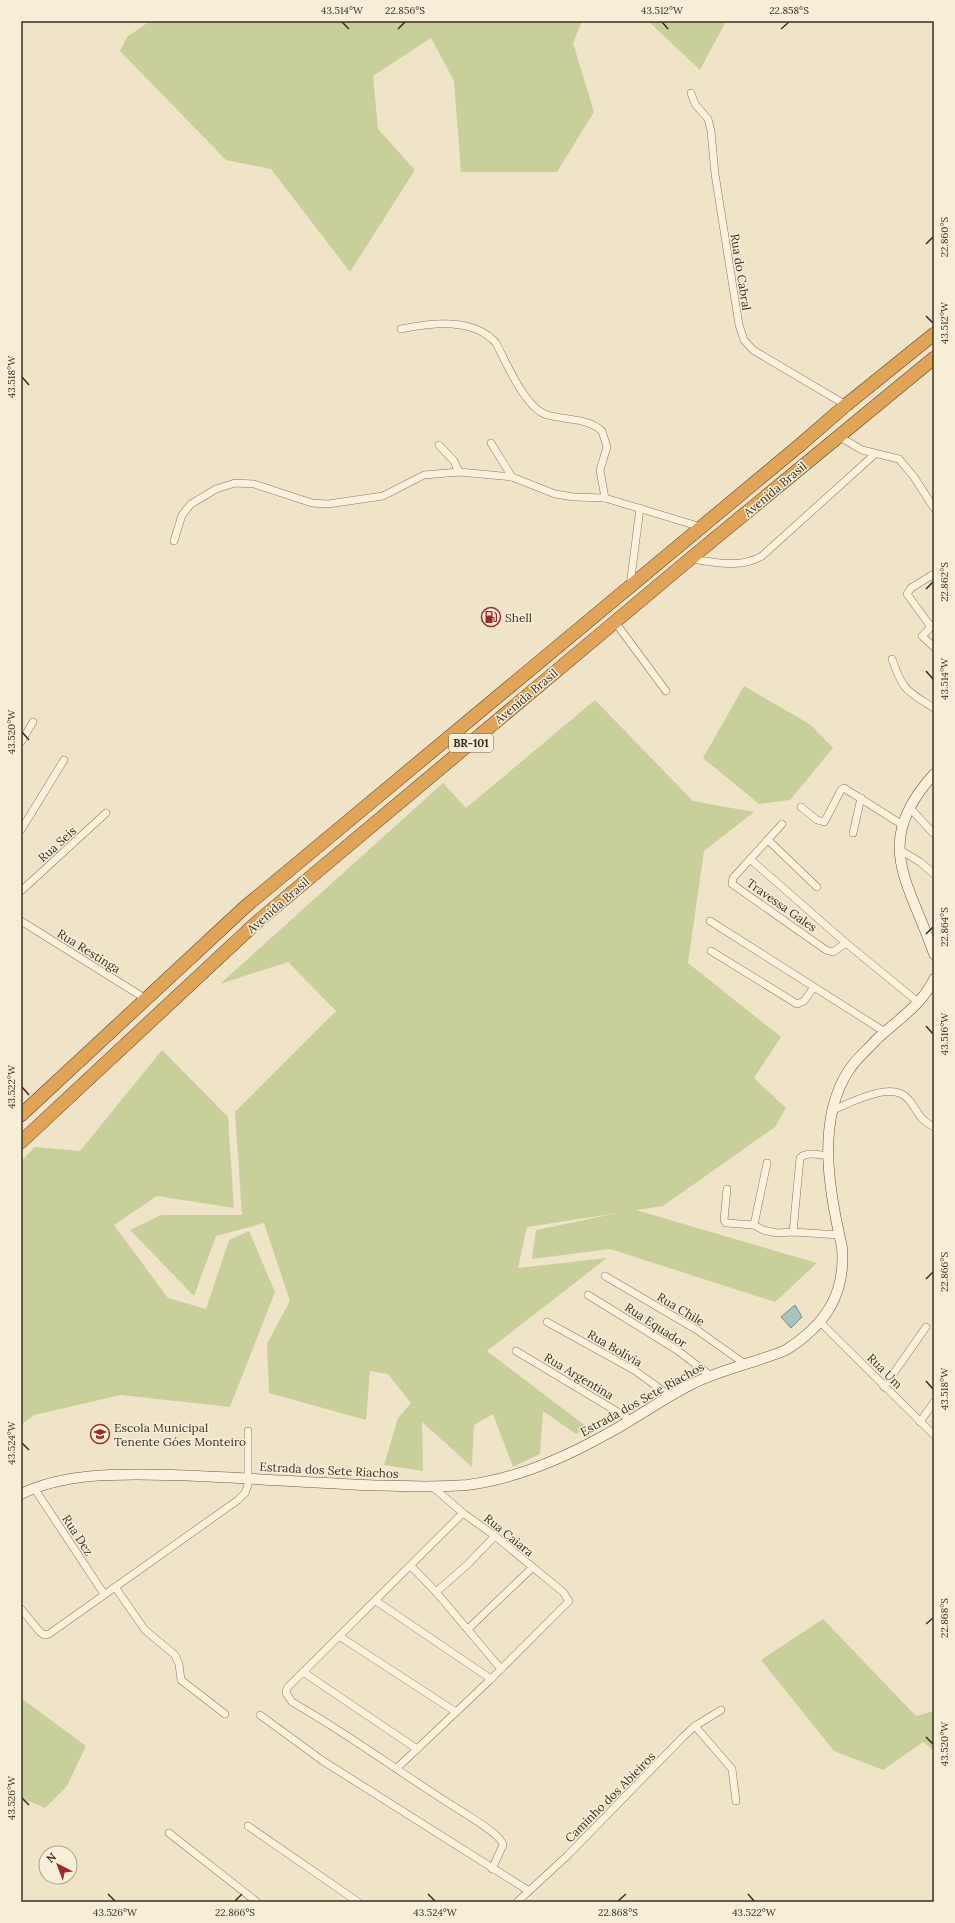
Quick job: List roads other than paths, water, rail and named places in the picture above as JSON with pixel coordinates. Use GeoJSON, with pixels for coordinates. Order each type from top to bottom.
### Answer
{"type":"FeatureCollection","features":[{"type":"Feature","properties":{"kind":"highway","name":"Avenida Brasil"},"geometry":{"type":"LineString","coordinates":[[21,1115],[244,907],[846,405],[934,334]]}},
{"type":"Feature","properties":{"kind":"highway","name":"Avenida Brasil"},"geometry":{"type":"LineString","coordinates":[[21,1142],[257,922],[690,558],[934,358]]}},
{"type":"Feature","properties":{"kind":"street","name":"Rua do Cabral"},"geometry":{"type":"LineString","coordinates":[[691,93],[695,104],[708,119],[712,131],[711,146],[720,207],[739,324],[744,340],[753,350],[846,405]]}},
{"type":"Feature","properties":{"kind":"street"},"geometry":{"type":"LineString","coordinates":[[401,329],[438,324],[458,326],[478,329],[491,338],[496,344],[518,387],[538,410],[546,414],[588,423],[602,431],[607,447],[600,470],[605,498]]}},
{"type":"Feature","properties":{"kind":"street"},"geometry":{"type":"LineString","coordinates":[[838,436],[862,450],[875,454],[892,456],[899,459],[914,477],[934,508]]}},
{"type":"Feature","properties":{"kind":"street"},"geometry":{"type":"LineString","coordinates":[[491,444],[512,477]]}},
{"type":"Feature","properties":{"kind":"street"},"geometry":{"type":"LineString","coordinates":[[439,445],[454,461],[459,472]]}},
{"type":"Feature","properties":{"kind":"street"},"geometry":{"type":"LineString","coordinates":[[690,558],[730,564],[753,561],[762,556],[875,454]]}},
{"type":"Feature","properties":{"kind":"street"},"geometry":{"type":"LineString","coordinates":[[174,541],[182,515],[192,504],[216,489],[235,483],[254,484],[312,503],[328,504],[383,496],[424,475],[459,472],[512,477],[564,496],[605,498],[701,527]]}},
{"type":"Feature","properties":{"kind":"street"},"geometry":{"type":"LineString","coordinates":[[630,586],[640,508]]}},
{"type":"Feature","properties":{"kind":"street"},"geometry":{"type":"LineString","coordinates":[[934,574],[911,588],[908,594],[932,625],[922,636],[934,647]]}},
{"type":"Feature","properties":{"kind":"street"},"geometry":{"type":"LineString","coordinates":[[614,622],[666,691]]}},
{"type":"Feature","properties":{"kind":"street"},"geometry":{"type":"LineString","coordinates":[[892,659],[899,680],[904,688],[934,708]]}},
{"type":"Feature","properties":{"kind":"street"},"geometry":{"type":"LineString","coordinates":[[21,742],[33,722]]}},
{"type":"Feature","properties":{"kind":"street"},"geometry":{"type":"LineString","coordinates":[[21,830],[64,760]]}},
{"type":"Feature","properties":{"kind":"street"},"geometry":{"type":"LineString","coordinates":[[934,774],[909,807],[901,824],[900,850],[903,873],[934,954]]}},
{"type":"Feature","properties":{"kind":"street"},"geometry":{"type":"LineString","coordinates":[[800,807],[817,820],[824,822],[841,790],[845,788],[901,824]]}},
{"type":"Feature","properties":{"kind":"street"},"geometry":{"type":"LineString","coordinates":[[853,833],[860,798]]}},
{"type":"Feature","properties":{"kind":"street"},"geometry":{"type":"LineString","coordinates":[[909,807],[934,834]]}},
{"type":"Feature","properties":{"kind":"street","name":"Rua Seis"},"geometry":{"type":"LineString","coordinates":[[21,891],[106,813]]}},
{"type":"Feature","properties":{"kind":"street","name":"Travessa Gales"},"geometry":{"type":"LineString","coordinates":[[782,824],[733,878],[732,884],[826,950],[833,952],[846,943]]}},
{"type":"Feature","properties":{"kind":"street"},"geometry":{"type":"LineString","coordinates":[[768,840],[817,888]]}},
{"type":"Feature","properties":{"kind":"street"},"geometry":{"type":"LineString","coordinates":[[900,850],[920,862],[934,874]]}},
{"type":"Feature","properties":{"kind":"street","name":"Travessa Gales"},"geometry":{"type":"LineString","coordinates":[[750,859],[846,943],[918,1002]]}},
{"type":"Feature","properties":{"kind":"street","name":"Rua Restinga"},"geometry":{"type":"LineString","coordinates":[[21,921],[146,999]]}},
{"type":"Feature","properties":{"kind":"street"},"geometry":{"type":"LineString","coordinates":[[710,921],[885,1032]]}},
{"type":"Feature","properties":{"kind":"street"},"geometry":{"type":"LineString","coordinates":[[711,951],[797,1004],[804,1001],[814,987]]}},
{"type":"Feature","properties":{"kind":"street","name":"Estrada dos Sete Riachos"},"geometry":{"type":"LineString","coordinates":[[21,1494],[34,1488],[67,1480],[127,1474],[222,1476],[248,1479],[434,1488],[490,1482],[533,1469],[605,1435],[670,1396],[710,1376],[786,1350],[800,1342],[820,1322],[836,1297],[842,1278],[844,1262],[829,1156],[828,1130],[831,1111],[839,1090],[850,1069],[885,1032],[918,1002],[930,994],[934,979]]}},
{"type":"Feature","properties":{"kind":"street"},"geometry":{"type":"LineString","coordinates":[[831,1111],[888,1090],[907,1097],[922,1120],[934,1127]]}},
{"type":"Feature","properties":{"kind":"street"},"geometry":{"type":"LineString","coordinates":[[793,1232],[800,1158],[804,1154],[829,1156]]}},
{"type":"Feature","properties":{"kind":"street"},"geometry":{"type":"LineString","coordinates":[[754,1225],[767,1162]]}},
{"type":"Feature","properties":{"kind":"street"},"geometry":{"type":"LineString","coordinates":[[728,1189],[724,1220],[726,1223],[754,1225],[763,1230],[776,1233],[793,1232],[840,1235]]}},
{"type":"Feature","properties":{"kind":"street","name":"Rua Chile"},"geometry":{"type":"LineString","coordinates":[[605,1276],[696,1330],[745,1364]]}},
{"type":"Feature","properties":{"kind":"street","name":"Rua Equador"},"geometry":{"type":"LineString","coordinates":[[588,1295],[676,1350],[710,1376]]}},
{"type":"Feature","properties":{"kind":"street","name":"Rua Bolívia"},"geometry":{"type":"LineString","coordinates":[[547,1322],[634,1370],[670,1396]]}},
{"type":"Feature","properties":{"kind":"street","name":"Rua Um"},"geometry":{"type":"LineString","coordinates":[[820,1322],[934,1435]]}},
{"type":"Feature","properties":{"kind":"street"},"geometry":{"type":"LineString","coordinates":[[884,1387],[926,1327]]}},
{"type":"Feature","properties":{"kind":"street","name":"Rua Argentina"},"geometry":{"type":"LineString","coordinates":[[516,1351],[631,1420]]}},
{"type":"Feature","properties":{"kind":"street"},"geometry":{"type":"LineString","coordinates":[[920,1422],[934,1402]]}},
{"type":"Feature","properties":{"kind":"street","name":"Estrada dos Sete Riachos"},"geometry":{"type":"LineString","coordinates":[[104,1594],[238,1500],[247,1489],[248,1431]]}},
{"type":"Feature","properties":{"kind":"street","name":"Rua Dez"},"geometry":{"type":"LineString","coordinates":[[34,1488],[104,1594]]}},
{"type":"Feature","properties":{"kind":"street","name":"Rua Caiara"},"geometry":{"type":"LineString","coordinates":[[434,1488],[463,1513],[495,1536],[532,1568],[564,1592],[569,1601],[501,1669]]}},
{"type":"Feature","properties":{"kind":"street"},"geometry":{"type":"LineString","coordinates":[[463,1513],[286,1690],[288,1699],[397,1768],[415,1782],[472,1818],[502,1840],[503,1847],[492,1869]]}},
{"type":"Feature","properties":{"kind":"street"},"geometry":{"type":"LineString","coordinates":[[436,1592],[467,1565],[495,1536]]}},
{"type":"Feature","properties":{"kind":"street"},"geometry":{"type":"LineString","coordinates":[[397,1768],[501,1669],[436,1592],[411,1566]]}},
{"type":"Feature","properties":{"kind":"street"},"geometry":{"type":"LineString","coordinates":[[468,1629],[532,1568]]}},
{"type":"Feature","properties":{"kind":"street"},"geometry":{"type":"LineString","coordinates":[[115,1587],[145,1630],[176,1655],[181,1680],[225,1714]]}},
{"type":"Feature","properties":{"kind":"street"},"geometry":{"type":"LineString","coordinates":[[21,1609],[36,1628],[46,1635],[56,1630],[104,1594]]}},
{"type":"Feature","properties":{"kind":"street"},"geometry":{"type":"LineString","coordinates":[[376,1601],[491,1679]]}},
{"type":"Feature","properties":{"kind":"street"},"geometry":{"type":"LineString","coordinates":[[339,1636],[456,1712]]}},
{"type":"Feature","properties":{"kind":"street"},"geometry":{"type":"LineString","coordinates":[[303,1672],[417,1749]]}},
{"type":"Feature","properties":{"kind":"street","name":"Caminho dos Abieiros"},"geometry":{"type":"LineString","coordinates":[[517,1902],[567,1856],[695,1726],[721,1710]]}},
{"type":"Feature","properties":{"kind":"street"},"geometry":{"type":"LineString","coordinates":[[260,1715],[323,1761],[529,1891]]}},
{"type":"Feature","properties":{"kind":"street"},"geometry":{"type":"LineString","coordinates":[[695,1726],[732,1769],[736,1801]]}},
{"type":"Feature","properties":{"kind":"street"},"geometry":{"type":"LineString","coordinates":[[248,1826],[358,1902]]}},
{"type":"Feature","properties":{"kind":"street"},"geometry":{"type":"LineString","coordinates":[[169,1833],[257,1902]]}},
{"type":"Feature","properties":{"kind":"water"},"geometry":{"type":"Polygon","coordinates":[[[795,1305],[802,1317],[791,1328],[781,1317],[795,1305]]]}},
{"type":"Feature","properties":{"kind":"place","name":"Shell"},"geometry":{"type":"Point","coordinates":[491,617]}},
{"type":"Feature","properties":{"kind":"place","name":"Escola Municipal Tenente Góes Monteiro"},"geometry":{"type":"Point","coordinates":[100,1434]}}]}
